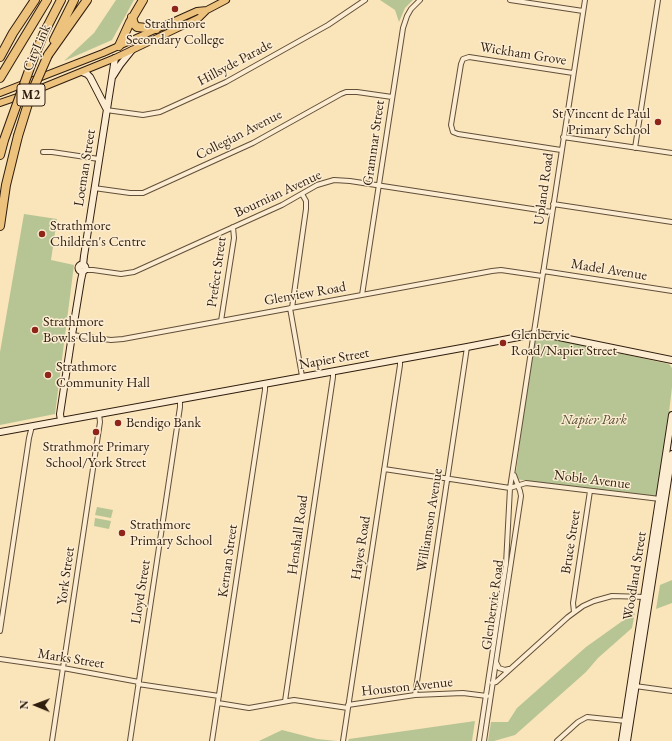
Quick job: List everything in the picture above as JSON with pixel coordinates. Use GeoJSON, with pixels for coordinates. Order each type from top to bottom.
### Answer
{"type":"FeatureCollection","features":[{"type":"Feature","properties":{"kind":"highway"},"geometry":{"type":"LineString","coordinates":[[0,57],[13,33],[35,0]]}},
{"type":"Feature","properties":{"kind":"highway"},"geometry":{"type":"LineString","coordinates":[[1,74],[47,0]]}},
{"type":"Feature","properties":{"kind":"highway","name":"CityLink"},"geometry":{"type":"LineString","coordinates":[[0,155],[32,62],[44,33],[61,0]]}},
{"type":"Feature","properties":{"kind":"highway","name":"CityLink"},"geometry":{"type":"LineString","coordinates":[[0,226],[6,185],[18,136],[31,94],[74,0]]}},
{"type":"Feature","properties":{"kind":"highway"},"geometry":{"type":"LineString","coordinates":[[48,54],[87,0]]}},
{"type":"Feature","properties":{"kind":"highway"},"geometry":{"type":"LineString","coordinates":[[119,46],[132,17],[143,0]]}},
{"type":"Feature","properties":{"kind":"highway"},"geometry":{"type":"LineString","coordinates":[[132,17],[137,28],[156,29]]}},
{"type":"Feature","properties":{"kind":"main road"},"geometry":{"type":"LineString","coordinates":[[207,10],[197,11],[119,46],[0,94],[3,102],[115,58],[199,18],[207,10],[226,0]]}},
{"type":"Feature","properties":{"kind":"main road"},"geometry":{"type":"LineString","coordinates":[[115,58],[119,46]]}},
{"type":"Feature","properties":{"kind":"street","name":"Hillsyde Parade"},"geometry":{"type":"LineString","coordinates":[[106,109],[143,115],[160,112],[226,82],[328,25],[366,0]]}},
{"type":"Feature","properties":{"kind":"street","name":"Grammar Street"},"geometry":{"type":"LineString","coordinates":[[362,295],[404,24],[411,9],[420,0]]}},
{"type":"Feature","properties":{"kind":"street"},"geometry":{"type":"LineString","coordinates":[[510,0],[583,11]]}},
{"type":"Feature","properties":{"kind":"street","name":"Upland Road"},"geometry":{"type":"LineString","coordinates":[[534,334],[584,0]]}},
{"type":"Feature","properties":{"kind":"street"},"geometry":{"type":"LineString","coordinates":[[636,148],[658,0]]}},
{"type":"Feature","properties":{"kind":"street"},"geometry":{"type":"LineString","coordinates":[[112,78],[132,50]]}},
{"type":"Feature","properties":{"kind":"street","name":"Wickham Grove"},"geometry":{"type":"LineString","coordinates":[[561,150],[458,134],[453,132],[451,125],[463,59],[469,57],[573,73]]}},
{"type":"Feature","properties":{"kind":"street","name":"Loeman Street"},"geometry":{"type":"LineString","coordinates":[[61,421],[60,414],[115,58]]}},
{"type":"Feature","properties":{"kind":"street"},"geometry":{"type":"LineString","coordinates":[[82,72],[90,77],[106,109]]}},
{"type":"Feature","properties":{"kind":"street","name":"Collegian Avenue"},"geometry":{"type":"LineString","coordinates":[[94,188],[130,193],[144,193],[253,143],[346,92],[392,97]]}},
{"type":"Feature","properties":{"kind":"street"},"geometry":{"type":"LineString","coordinates":[[563,137],[672,153]]}},
{"type":"Feature","properties":{"kind":"street"},"geometry":{"type":"LineString","coordinates":[[43,152],[99,159]]}},
{"type":"Feature","properties":{"kind":"street","name":"Bournian Avenue"},"geometry":{"type":"LineString","coordinates":[[83,268],[121,274],[134,272],[233,227],[302,194],[323,182],[334,180],[552,212]]}},
{"type":"Feature","properties":{"kind":"street"},"geometry":{"type":"LineString","coordinates":[[302,194],[306,201],[306,209],[291,308],[302,376]]}},
{"type":"Feature","properties":{"kind":"street"},"geometry":{"type":"LineString","coordinates":[[553,204],[672,222]]}},
{"type":"Feature","properties":{"kind":"street","name":"Prefect Street"},"geometry":{"type":"LineString","coordinates":[[221,320],[234,238],[233,227]]}},
{"type":"Feature","properties":{"kind":"street","name":"Glenview Road"},"geometry":{"type":"LineString","coordinates":[[72,335],[116,340],[497,270],[542,276]]}},
{"type":"Feature","properties":{"kind":"street","name":"Madel Avenue"},"geometry":{"type":"LineString","coordinates":[[543,271],[672,290]]}},
{"type":"Feature","properties":{"kind":"street","name":"Napier Street"},"geometry":{"type":"LineString","coordinates":[[0,432],[534,334],[549,335],[672,360]]}},
{"type":"Feature","properties":{"kind":"street","name":"Glenbervie Road"},"geometry":{"type":"LineString","coordinates":[[479,741],[506,564],[510,488],[534,334]]}},
{"type":"Feature","properties":{"kind":"street","name":"Williamson Avenue"},"geometry":{"type":"LineString","coordinates":[[415,695],[467,347]]}},
{"type":"Feature","properties":{"kind":"street","name":"Hayes Road"},"geometry":{"type":"LineString","coordinates":[[343,741],[400,359]]}},
{"type":"Feature","properties":{"kind":"street","name":"Henshall Road"},"geometry":{"type":"LineString","coordinates":[[285,701],[334,377],[333,372]]}},
{"type":"Feature","properties":{"kind":"street","name":"Kernan Street"},"geometry":{"type":"LineString","coordinates":[[212,741],[265,383]]}},
{"type":"Feature","properties":{"kind":"street","name":"Lloyd Street"},"geometry":{"type":"LineString","coordinates":[[130,741],[179,415],[180,399]]}},
{"type":"Feature","properties":{"kind":"street","name":"York Street"},"geometry":{"type":"LineString","coordinates":[[52,741],[100,414]]}},
{"type":"Feature","properties":{"kind":"street","name":"Woodland Street"},"geometry":{"type":"LineString","coordinates":[[628,741],[628,722],[670,444],[672,415]]}},
{"type":"Feature","properties":{"kind":"street"},"geometry":{"type":"LineString","coordinates":[[0,631],[29,438],[29,427]]}},
{"type":"Feature","properties":{"kind":"street","name":"Woodland Street"},"geometry":{"type":"LineString","coordinates":[[662,499],[672,454]]}},
{"type":"Feature","properties":{"kind":"street"},"geometry":{"type":"LineString","coordinates":[[384,469],[510,488]]}},
{"type":"Feature","properties":{"kind":"street","name":"Glenbervie Road"},"geometry":{"type":"LineString","coordinates":[[484,741],[521,496],[513,473]]}},
{"type":"Feature","properties":{"kind":"street","name":"Noble Avenue"},"geometry":{"type":"LineString","coordinates":[[510,488],[526,483],[662,499]]}},
{"type":"Feature","properties":{"kind":"street","name":"Bruce Street"},"geometry":{"type":"LineString","coordinates":[[574,612],[573,603],[590,491]]}},
{"type":"Feature","properties":{"kind":"street"},"geometry":{"type":"LineString","coordinates":[[488,682],[493,683],[579,608],[594,601],[612,596],[647,597]]}},
{"type":"Feature","properties":{"kind":"street"},"geometry":{"type":"LineString","coordinates":[[574,597],[579,608]]}},
{"type":"Feature","properties":{"kind":"street","name":"Marks Street"},"geometry":{"type":"LineString","coordinates":[[0,659],[63,668],[139,683],[219,696]]}},
{"type":"Feature","properties":{"kind":"street"},"geometry":{"type":"LineString","coordinates":[[496,660],[496,664],[499,668],[505,670],[510,669]]}},
{"type":"Feature","properties":{"kind":"street"},"geometry":{"type":"LineString","coordinates":[[633,685],[672,691]]}},
{"type":"Feature","properties":{"kind":"street","name":"Houston Avenue"},"geometry":{"type":"LineString","coordinates":[[218,704],[249,708],[294,700],[348,707],[415,695],[463,693],[491,697]]}},
{"type":"Feature","properties":{"kind":"street"},"geometry":{"type":"LineString","coordinates":[[557,741],[578,722],[587,717],[628,722]]}},
{"type":"Feature","properties":{"kind":"street","name":"Woodland Street"},"geometry":{"type":"LineString","coordinates":[[622,741],[628,722]]}},
{"type":"Feature","properties":{"kind":"green space"},"geometry":{"type":"Polygon","coordinates":[[[116,0],[134,0],[112,40],[64,61],[94,33],[116,0]]]}},
{"type":"Feature","properties":{"kind":"green space"},"geometry":{"type":"Polygon","coordinates":[[[380,0],[413,0],[405,8],[399,22],[395,10],[380,0]]]}},
{"type":"Feature","properties":{"kind":"green space"},"geometry":{"type":"Polygon","coordinates":[[[24,214],[57,219],[51,260],[74,265],[55,414],[0,425],[0,352],[24,214]]]}},
{"type":"Feature","properties":{"kind":"green space","name":"Napier Park"},"geometry":{"type":"Polygon","coordinates":[[[534,334],[669,364],[672,368],[672,387],[659,499],[515,479],[534,334]]]}},
{"type":"Feature","properties":{"kind":"green space"},"geometry":{"type":"Polygon","coordinates":[[[97,507],[113,510],[111,518],[95,515],[97,507]]]}},
{"type":"Feature","properties":{"kind":"green space"},"geometry":{"type":"Polygon","coordinates":[[[95,518],[111,521],[109,529],[94,526],[95,518]]]}},
{"type":"Feature","properties":{"kind":"green space"},"geometry":{"type":"Polygon","coordinates":[[[672,580],[672,603],[656,609],[660,585],[672,580]]]}},
{"type":"Feature","properties":{"kind":"green space"},"geometry":{"type":"Polygon","coordinates":[[[635,612],[632,628],[598,658],[586,672],[515,735],[494,741],[488,741],[491,722],[508,722],[517,708],[586,647],[635,612]]]}},
{"type":"Feature","properties":{"kind":"green space"},"geometry":{"type":"Polygon","coordinates":[[[475,721],[472,741],[348,741],[349,739],[475,721]]]}},
{"type":"Feature","properties":{"kind":"green space"},"geometry":{"type":"Polygon","coordinates":[[[282,730],[317,739],[337,741],[259,741],[282,730]]]}},
{"type":"Feature","properties":{"kind":"place","name":"Strathmore Secondary College"},"geometry":{"type":"Point","coordinates":[175,9]}},
{"type":"Feature","properties":{"kind":"place","name":"St Vincent de Paul Primary School"},"geometry":{"type":"Point","coordinates":[658,122]}},
{"type":"Feature","properties":{"kind":"place","name":"Strathmore Children's Centre"},"geometry":{"type":"Point","coordinates":[42,234]}},
{"type":"Feature","properties":{"kind":"place","name":"Strathmore Bowls Club"},"geometry":{"type":"Point","coordinates":[35,330]}},
{"type":"Feature","properties":{"kind":"place","name":"Glenbervie Road/Napier Street"},"geometry":{"type":"Point","coordinates":[503,343]}},
{"type":"Feature","properties":{"kind":"place","name":"Strathmore Community Hall"},"geometry":{"type":"Point","coordinates":[48,375]}},
{"type":"Feature","properties":{"kind":"place","name":"Bendigo Bank"},"geometry":{"type":"Point","coordinates":[118,423]}},
{"type":"Feature","properties":{"kind":"place","name":"Strathmore Primary School/York Street"},"geometry":{"type":"Point","coordinates":[96,432]}},
{"type":"Feature","properties":{"kind":"place","name":"Strathmore Primary School"},"geometry":{"type":"Point","coordinates":[122,533]}}]}
